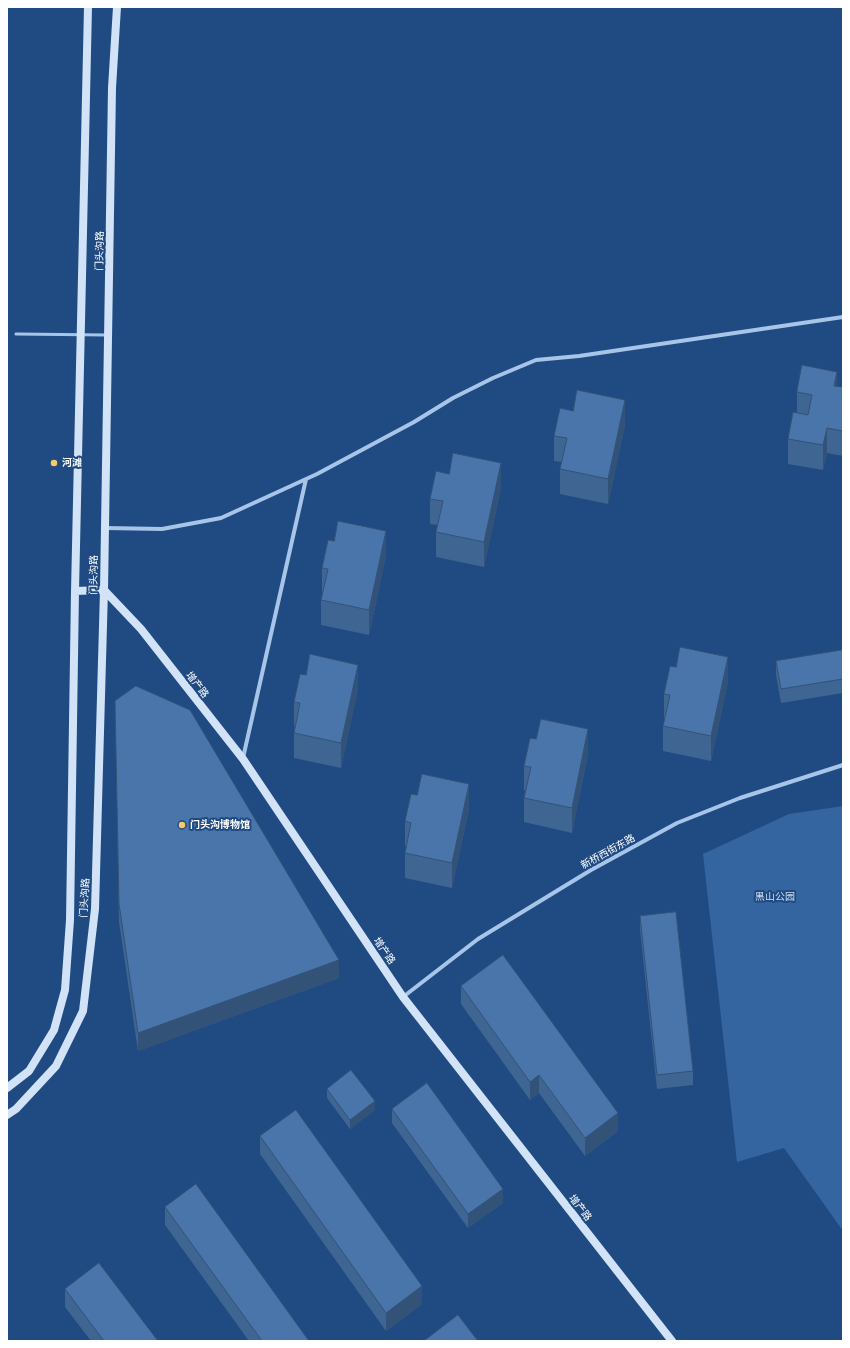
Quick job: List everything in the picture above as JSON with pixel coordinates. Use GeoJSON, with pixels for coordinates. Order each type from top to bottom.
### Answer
{"type":"FeatureCollection","features":[{"type":"Feature","properties":{"kind":"main road","name":"门头沟路"},"geometry":{"type":"LineString","coordinates":[[7,1088],[29,1071],[54,1030],[65,990],[70,920],[75,591],[88,7]]}},
{"type":"Feature","properties":{"kind":"main road","name":"门头沟路"},"geometry":{"type":"LineString","coordinates":[[7,1115],[16,1109],[56,1066],[83,1011],[95,910],[104,590],[112,88],[117,7]]}},
{"type":"Feature","properties":{"kind":"main road"},"geometry":{"type":"LineString","coordinates":[[75,591],[104,590]]}},
{"type":"Feature","properties":{"kind":"main road","name":"增产路"},"geometry":{"type":"LineString","coordinates":[[104,590],[140,629],[243,759],[403,996],[672,1341]]}},
{"type":"Feature","properties":{"kind":"street"},"geometry":{"type":"LineString","coordinates":[[104,528],[162,529],[221,518],[306,479],[414,422],[453,398],[493,378],[536,360],[579,356],[843,317]]}},
{"type":"Feature","properties":{"kind":"street"},"geometry":{"type":"LineString","coordinates":[[243,759],[306,479]]}},
{"type":"Feature","properties":{"kind":"street","name":"新桥西街东路"},"geometry":{"type":"LineString","coordinates":[[403,996],[478,940],[591,870],[677,823],[740,798],[843,765]]}},
{"type":"Feature","properties":{"kind":"lane"},"geometry":{"type":"LineString","coordinates":[[16,334],[108,335]]}},
{"type":"Feature","properties":{"kind":"green space","name":"黑山公园"},"geometry":{"type":"Polygon","coordinates":[[[843,806],[843,1231],[784,1148],[737,1162],[703,854],[789,814],[843,806]]]}},
{"type":"Feature","properties":{"kind":"building"},"geometry":{"type":"Polygon","coordinates":[[[802,365],[837,372],[834,386],[843,387],[843,431],[827,428],[823,445],[788,439],[793,412],[808,415],[812,395],[797,392],[802,365]]]}},
{"type":"Feature","properties":{"kind":"building"},"geometry":{"type":"Polygon","coordinates":[[[577,390],[625,400],[608,479],[560,469],[567,438],[554,436],[560,408],[573,411],[577,390]]]}},
{"type":"Feature","properties":{"kind":"building"},"geometry":{"type":"Polygon","coordinates":[[[453,453],[501,463],[484,542],[436,532],[443,501],[430,499],[436,471],[449,474],[453,453]]]}},
{"type":"Feature","properties":{"kind":"building"},"geometry":{"type":"Polygon","coordinates":[[[338,521],[386,531],[369,610],[321,600],[328,569],[322,568],[328,540],[334,541],[338,521]]]}},
{"type":"Feature","properties":{"kind":"building"},"geometry":{"type":"Polygon","coordinates":[[[680,647],[728,657],[711,736],[663,726],[670,695],[664,694],[670,666],[676,667],[680,647]]]}},
{"type":"Feature","properties":{"kind":"building"},"geometry":{"type":"Polygon","coordinates":[[[843,650],[843,679],[781,689],[776,661],[843,650]]]}},
{"type":"Feature","properties":{"kind":"building"},"geometry":{"type":"Polygon","coordinates":[[[310,654],[358,665],[341,743],[294,733],[300,703],[294,702],[300,674],[306,675],[310,654]]]}},
{"type":"Feature","properties":{"kind":"building","name":"门头沟博物馆"},"geometry":{"type":"Polygon","coordinates":[[[136,686],[190,710],[339,960],[138,1033],[119,904],[115,701],[136,686]]]}},
{"type":"Feature","properties":{"kind":"building"},"geometry":{"type":"Polygon","coordinates":[[[541,719],[588,729],[572,808],[524,798],[531,767],[524,766],[530,738],[536,739],[541,719]]]}},
{"type":"Feature","properties":{"kind":"building"},"geometry":{"type":"Polygon","coordinates":[[[422,774],[469,784],[452,863],[405,853],[411,823],[405,821],[411,794],[417,795],[422,774]]]}},
{"type":"Feature","properties":{"kind":"building"},"geometry":{"type":"Polygon","coordinates":[[[676,912],[693,1071],[657,1075],[640,916],[676,912]]]}},
{"type":"Feature","properties":{"kind":"building"},"geometry":{"type":"Polygon","coordinates":[[[503,955],[618,1113],[585,1138],[539,1075],[530,1082],[461,986],[503,955]]]}},
{"type":"Feature","properties":{"kind":"building"},"geometry":{"type":"Polygon","coordinates":[[[351,1070],[375,1101],[350,1120],[327,1089],[351,1070]]]}},
{"type":"Feature","properties":{"kind":"building"},"geometry":{"type":"Polygon","coordinates":[[[427,1083],[503,1189],[468,1214],[392,1109],[427,1083]]]}},
{"type":"Feature","properties":{"kind":"building"},"geometry":{"type":"Polygon","coordinates":[[[296,1110],[422,1286],[386,1313],[260,1136],[296,1110]]]}},
{"type":"Feature","properties":{"kind":"building"},"geometry":{"type":"Polygon","coordinates":[[[196,1184],[309,1341],[262,1341],[165,1207],[196,1184]]]}},
{"type":"Feature","properties":{"kind":"building"},"geometry":{"type":"Polygon","coordinates":[[[99,1263],[158,1341],[104,1341],[65,1289],[99,1263]]]}},
{"type":"Feature","properties":{"kind":"building"},"geometry":{"type":"Polygon","coordinates":[[[458,1315],[478,1341],[424,1341],[458,1315]]]}},
{"type":"Feature","properties":{"kind":"place","name":"河滩"},"geometry":{"type":"Point","coordinates":[54,463]}},
{"type":"Feature","properties":{"kind":"place","name":"门头沟博物馆"},"geometry":{"type":"Point","coordinates":[182,825]}}]}
